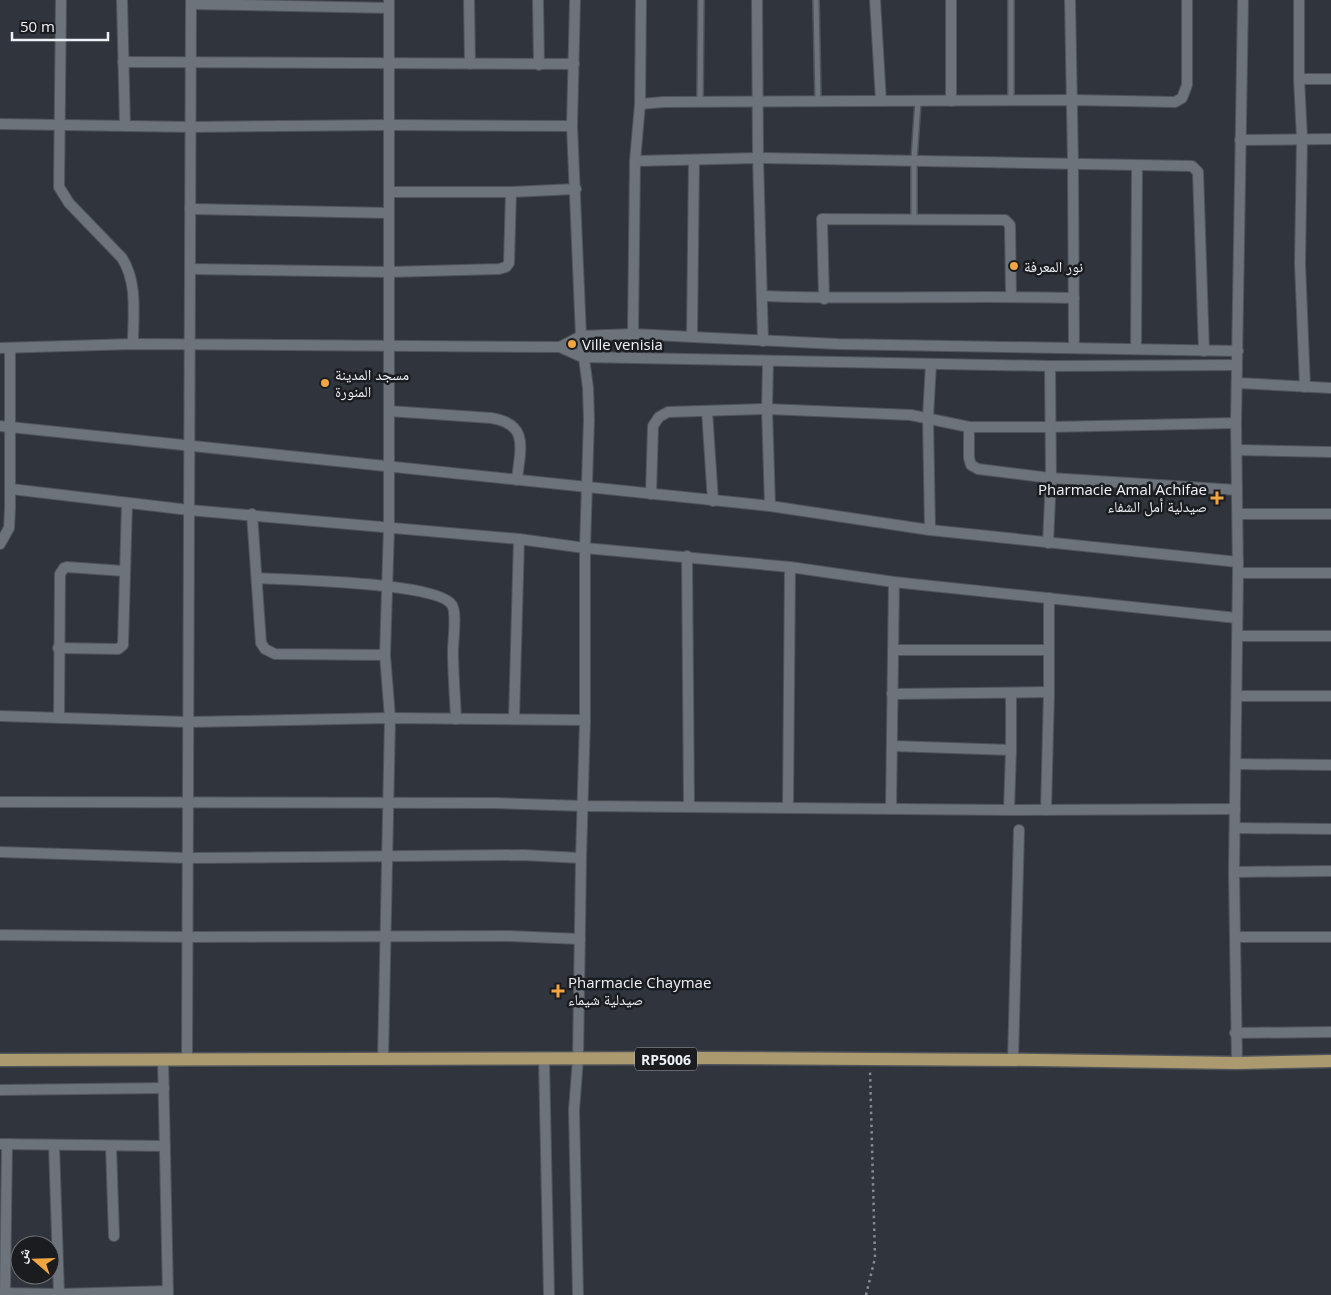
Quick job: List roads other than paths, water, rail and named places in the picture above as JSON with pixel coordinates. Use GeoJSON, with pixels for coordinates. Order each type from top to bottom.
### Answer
{"type":"FeatureCollection","features":[{"type":"Feature","properties":{"kind":"main road","name":"RP5006"},"geometry":{"type":"LineString","coordinates":[[0,1060],[1013,1060],[1236,1063],[1331,1061]]}},
{"type":"Feature","properties":{"kind":"street"},"geometry":{"type":"LineString","coordinates":[[61,0],[59,187],[69,203],[122,258],[128,268],[132,279],[133,344]]}},
{"type":"Feature","properties":{"kind":"street"},"geometry":{"type":"LineString","coordinates":[[122,0],[125,126]]}},
{"type":"Feature","properties":{"kind":"street"},"geometry":{"type":"LineString","coordinates":[[468,0],[470,64]]}},
{"type":"Feature","properties":{"kind":"street"},"geometry":{"type":"LineString","coordinates":[[538,0],[539,65]]}},
{"type":"Feature","properties":{"kind":"street"},"geometry":{"type":"LineString","coordinates":[[575,0],[572,126],[582,357],[589,403],[585,548],[584,806],[581,858],[578,1059],[574,1110],[578,1295]]}},
{"type":"Feature","properties":{"kind":"street"},"geometry":{"type":"LineString","coordinates":[[633,334],[641,0]]}},
{"type":"Feature","properties":{"kind":"street"},"geometry":{"type":"LineString","coordinates":[[757,0],[762,341]]}},
{"type":"Feature","properties":{"kind":"street"},"geometry":{"type":"LineString","coordinates":[[875,0],[881,101]]}},
{"type":"Feature","properties":{"kind":"street"},"geometry":{"type":"LineString","coordinates":[[951,0],[952,101]]}},
{"type":"Feature","properties":{"kind":"street"},"geometry":{"type":"LineString","coordinates":[[1070,0],[1074,163],[1074,348]]}},
{"type":"Feature","properties":{"kind":"street"},"geometry":{"type":"LineString","coordinates":[[640,104],[664,102],[1011,100],[1175,102],[1182,98],[1187,85],[1187,0]]}},
{"type":"Feature","properties":{"kind":"street"},"geometry":{"type":"LineString","coordinates":[[1236,1063],[1234,872],[1238,636],[1238,514],[1236,490],[1238,450],[1236,423],[1243,0]]}},
{"type":"Feature","properties":{"kind":"street"},"geometry":{"type":"LineString","coordinates":[[1299,0],[1299,78],[1302,138],[1300,263],[1305,387]]}},
{"type":"Feature","properties":{"kind":"street"},"geometry":{"type":"LineString","coordinates":[[187,1059],[191,2],[389,4],[389,528],[385,655],[390,718],[383,1060]]}},
{"type":"Feature","properties":{"kind":"street"},"geometry":{"type":"LineString","coordinates":[[123,62],[574,64]]}},
{"type":"Feature","properties":{"kind":"street"},"geometry":{"type":"LineString","coordinates":[[1299,78],[1331,79]]}},
{"type":"Feature","properties":{"kind":"street"},"geometry":{"type":"LineString","coordinates":[[0,124],[191,127],[389,124],[572,126]]}},
{"type":"Feature","properties":{"kind":"street"},"geometry":{"type":"LineString","coordinates":[[1240,140],[1331,139]]}},
{"type":"Feature","properties":{"kind":"street"},"geometry":{"type":"LineString","coordinates":[[636,162],[758,158],[1192,166],[1198,172],[1204,351]]}},
{"type":"Feature","properties":{"kind":"street"},"geometry":{"type":"LineString","coordinates":[[692,336],[694,160]]}},
{"type":"Feature","properties":{"kind":"street"},"geometry":{"type":"LineString","coordinates":[[1136,349],[1137,165]]}},
{"type":"Feature","properties":{"kind":"street"},"geometry":{"type":"LineString","coordinates":[[389,192],[511,192],[576,189]]}},
{"type":"Feature","properties":{"kind":"street"},"geometry":{"type":"LineString","coordinates":[[190,269],[389,272],[490,270],[506,267],[509,263],[511,192]]}},
{"type":"Feature","properties":{"kind":"street"},"geometry":{"type":"LineString","coordinates":[[190,209],[389,213]]}},
{"type":"Feature","properties":{"kind":"street"},"geometry":{"type":"LineString","coordinates":[[824,298],[822,219],[1008,221],[1010,225],[1011,296]]}},
{"type":"Feature","properties":{"kind":"street"},"geometry":{"type":"LineString","coordinates":[[762,296],[824,298],[1011,296],[1074,298]]}},
{"type":"Feature","properties":{"kind":"street"},"geometry":{"type":"LineString","coordinates":[[560,346],[581,336],[633,334],[762,341],[1238,351]]}},
{"type":"Feature","properties":{"kind":"street"},"geometry":{"type":"LineString","coordinates":[[0,544],[9,528],[11,489],[11,427],[5,348],[133,344],[560,346],[582,357],[1050,366],[1237,365]]}},
{"type":"Feature","properties":{"kind":"street"},"geometry":{"type":"LineString","coordinates":[[768,361],[767,408],[770,506]]}},
{"type":"Feature","properties":{"kind":"street"},"geometry":{"type":"LineString","coordinates":[[930,530],[928,417],[931,364]]}},
{"type":"Feature","properties":{"kind":"street"},"geometry":{"type":"LineString","coordinates":[[1048,543],[1051,478],[1050,366]]}},
{"type":"Feature","properties":{"kind":"street"},"geometry":{"type":"LineString","coordinates":[[1237,383],[1331,388]]}},
{"type":"Feature","properties":{"kind":"street"},"geometry":{"type":"LineString","coordinates":[[651,494],[653,426],[656,420],[668,412],[767,408],[911,414],[969,427],[1236,423]]}},
{"type":"Feature","properties":{"kind":"street"},"geometry":{"type":"LineString","coordinates":[[389,411],[491,418],[502,420],[512,425],[518,430],[521,440],[517,480]]}},
{"type":"Feature","properties":{"kind":"street"},"geometry":{"type":"LineString","coordinates":[[707,411],[713,501]]}},
{"type":"Feature","properties":{"kind":"street"},"geometry":{"type":"LineString","coordinates":[[0,426],[389,468],[770,506],[930,530],[1238,562]]}},
{"type":"Feature","properties":{"kind":"street"},"geometry":{"type":"LineString","coordinates":[[969,427],[969,458],[971,465],[978,469],[1051,478],[1236,490]]}},
{"type":"Feature","properties":{"kind":"street"},"geometry":{"type":"LineString","coordinates":[[1238,450],[1331,452]]}},
{"type":"Feature","properties":{"kind":"street"},"geometry":{"type":"LineString","coordinates":[[11,489],[189,510],[252,514],[519,539],[585,548],[790,566],[894,582],[1237,618]]}},
{"type":"Feature","properties":{"kind":"street"},"geometry":{"type":"LineString","coordinates":[[58,648],[118,649],[124,643],[124,571],[127,503]]}},
{"type":"Feature","properties":{"kind":"street"},"geometry":{"type":"LineString","coordinates":[[252,514],[261,642],[265,649],[275,654],[385,655]]}},
{"type":"Feature","properties":{"kind":"street"},"geometry":{"type":"LineString","coordinates":[[1238,514],[1331,514]]}},
{"type":"Feature","properties":{"kind":"street"},"geometry":{"type":"LineString","coordinates":[[514,719],[519,539]]}},
{"type":"Feature","properties":{"kind":"street"},"geometry":{"type":"LineString","coordinates":[[687,556],[689,807]]}},
{"type":"Feature","properties":{"kind":"street"},"geometry":{"type":"LineString","coordinates":[[788,808],[790,566]]}},
{"type":"Feature","properties":{"kind":"street"},"geometry":{"type":"LineString","coordinates":[[59,718],[59,578],[62,571],[67,567],[124,571]]}},
{"type":"Feature","properties":{"kind":"street"},"geometry":{"type":"LineString","coordinates":[[1238,573],[1331,573]]}},
{"type":"Feature","properties":{"kind":"street"},"geometry":{"type":"LineString","coordinates":[[257,578],[386,586],[444,598],[453,608],[456,719]]}},
{"type":"Feature","properties":{"kind":"street"},"geometry":{"type":"LineString","coordinates":[[891,809],[894,582]]}},
{"type":"Feature","properties":{"kind":"street"},"geometry":{"type":"LineString","coordinates":[[1046,810],[1049,598]]}},
{"type":"Feature","properties":{"kind":"street"},"geometry":{"type":"LineString","coordinates":[[1238,636],[1331,636]]}},
{"type":"Feature","properties":{"kind":"street"},"geometry":{"type":"LineString","coordinates":[[893,650],[1049,650]]}},
{"type":"Feature","properties":{"kind":"street"},"geometry":{"type":"LineString","coordinates":[[892,694],[1049,692]]}},
{"type":"Feature","properties":{"kind":"street"},"geometry":{"type":"LineString","coordinates":[[1009,810],[1011,693]]}},
{"type":"Feature","properties":{"kind":"street"},"geometry":{"type":"LineString","coordinates":[[1237,696],[1331,696]]}},
{"type":"Feature","properties":{"kind":"street"},"geometry":{"type":"LineString","coordinates":[[0,716],[188,722],[390,718],[585,720]]}},
{"type":"Feature","properties":{"kind":"street"},"geometry":{"type":"LineString","coordinates":[[893,746],[1011,750]]}},
{"type":"Feature","properties":{"kind":"street"},"geometry":{"type":"LineString","coordinates":[[1236,764],[1331,765]]}},
{"type":"Feature","properties":{"kind":"street"},"geometry":{"type":"LineString","coordinates":[[0,802],[389,802],[891,809],[1235,810]]}},
{"type":"Feature","properties":{"kind":"street"},"geometry":{"type":"LineString","coordinates":[[1236,828],[1331,829]]}},
{"type":"Feature","properties":{"kind":"street"},"geometry":{"type":"LineString","coordinates":[[1013,1060],[1019,830]]}},
{"type":"Feature","properties":{"kind":"street"},"geometry":{"type":"LineString","coordinates":[[0,852],[188,858],[523,855],[581,858]]}},
{"type":"Feature","properties":{"kind":"street"},"geometry":{"type":"LineString","coordinates":[[1234,872],[1331,872]]}},
{"type":"Feature","properties":{"kind":"street"},"geometry":{"type":"LineString","coordinates":[[0,934],[188,937],[509,936],[580,939]]}},
{"type":"Feature","properties":{"kind":"street"},"geometry":{"type":"LineString","coordinates":[[1236,937],[1331,937]]}},
{"type":"Feature","properties":{"kind":"street"},"geometry":{"type":"LineString","coordinates":[[1235,1033],[1331,1032]]}},
{"type":"Feature","properties":{"kind":"street"},"geometry":{"type":"LineString","coordinates":[[163,1059],[164,1088],[168,1293],[3,1293],[3,1144],[165,1146]]}},
{"type":"Feature","properties":{"kind":"street"},"geometry":{"type":"LineString","coordinates":[[544,1059],[549,1295]]}},
{"type":"Feature","properties":{"kind":"street"},"geometry":{"type":"LineString","coordinates":[[0,1090],[164,1088]]}},
{"type":"Feature","properties":{"kind":"street"},"geometry":{"type":"LineString","coordinates":[[54,1145],[59,1294]]}},
{"type":"Feature","properties":{"kind":"street"},"geometry":{"type":"LineString","coordinates":[[111,1146],[114,1236]]}},
{"type":"Feature","properties":{"kind":"lane"},"geometry":{"type":"LineString","coordinates":[[700,102],[701,0]]}},
{"type":"Feature","properties":{"kind":"lane"},"geometry":{"type":"LineString","coordinates":[[816,0],[818,101]]}},
{"type":"Feature","properties":{"kind":"lane"},"geometry":{"type":"LineString","coordinates":[[1011,0],[1011,100]]}},
{"type":"Feature","properties":{"kind":"lane"},"geometry":{"type":"LineString","coordinates":[[914,220],[914,160],[918,101]]}},
{"type":"Feature","properties":{"kind":"place","name":"نور المعرفة"},"geometry":{"type":"Point","coordinates":[1014,266]}},
{"type":"Feature","properties":{"kind":"place","name":"Ville venisia"},"geometry":{"type":"Point","coordinates":[572,344]}},
{"type":"Feature","properties":{"kind":"place","name":"مسجد المدينة المنورة"},"geometry":{"type":"Point","coordinates":[325,383]}},
{"type":"Feature","properties":{"kind":"place","name":"Pharmacie Amal Achifae صيدلية أمل الشفاء"},"geometry":{"type":"Point","coordinates":[1217,498]}},
{"type":"Feature","properties":{"kind":"place","name":"Pharmacie Chaymae صيدلية شيماء"},"geometry":{"type":"Point","coordinates":[558,991]}}]}
